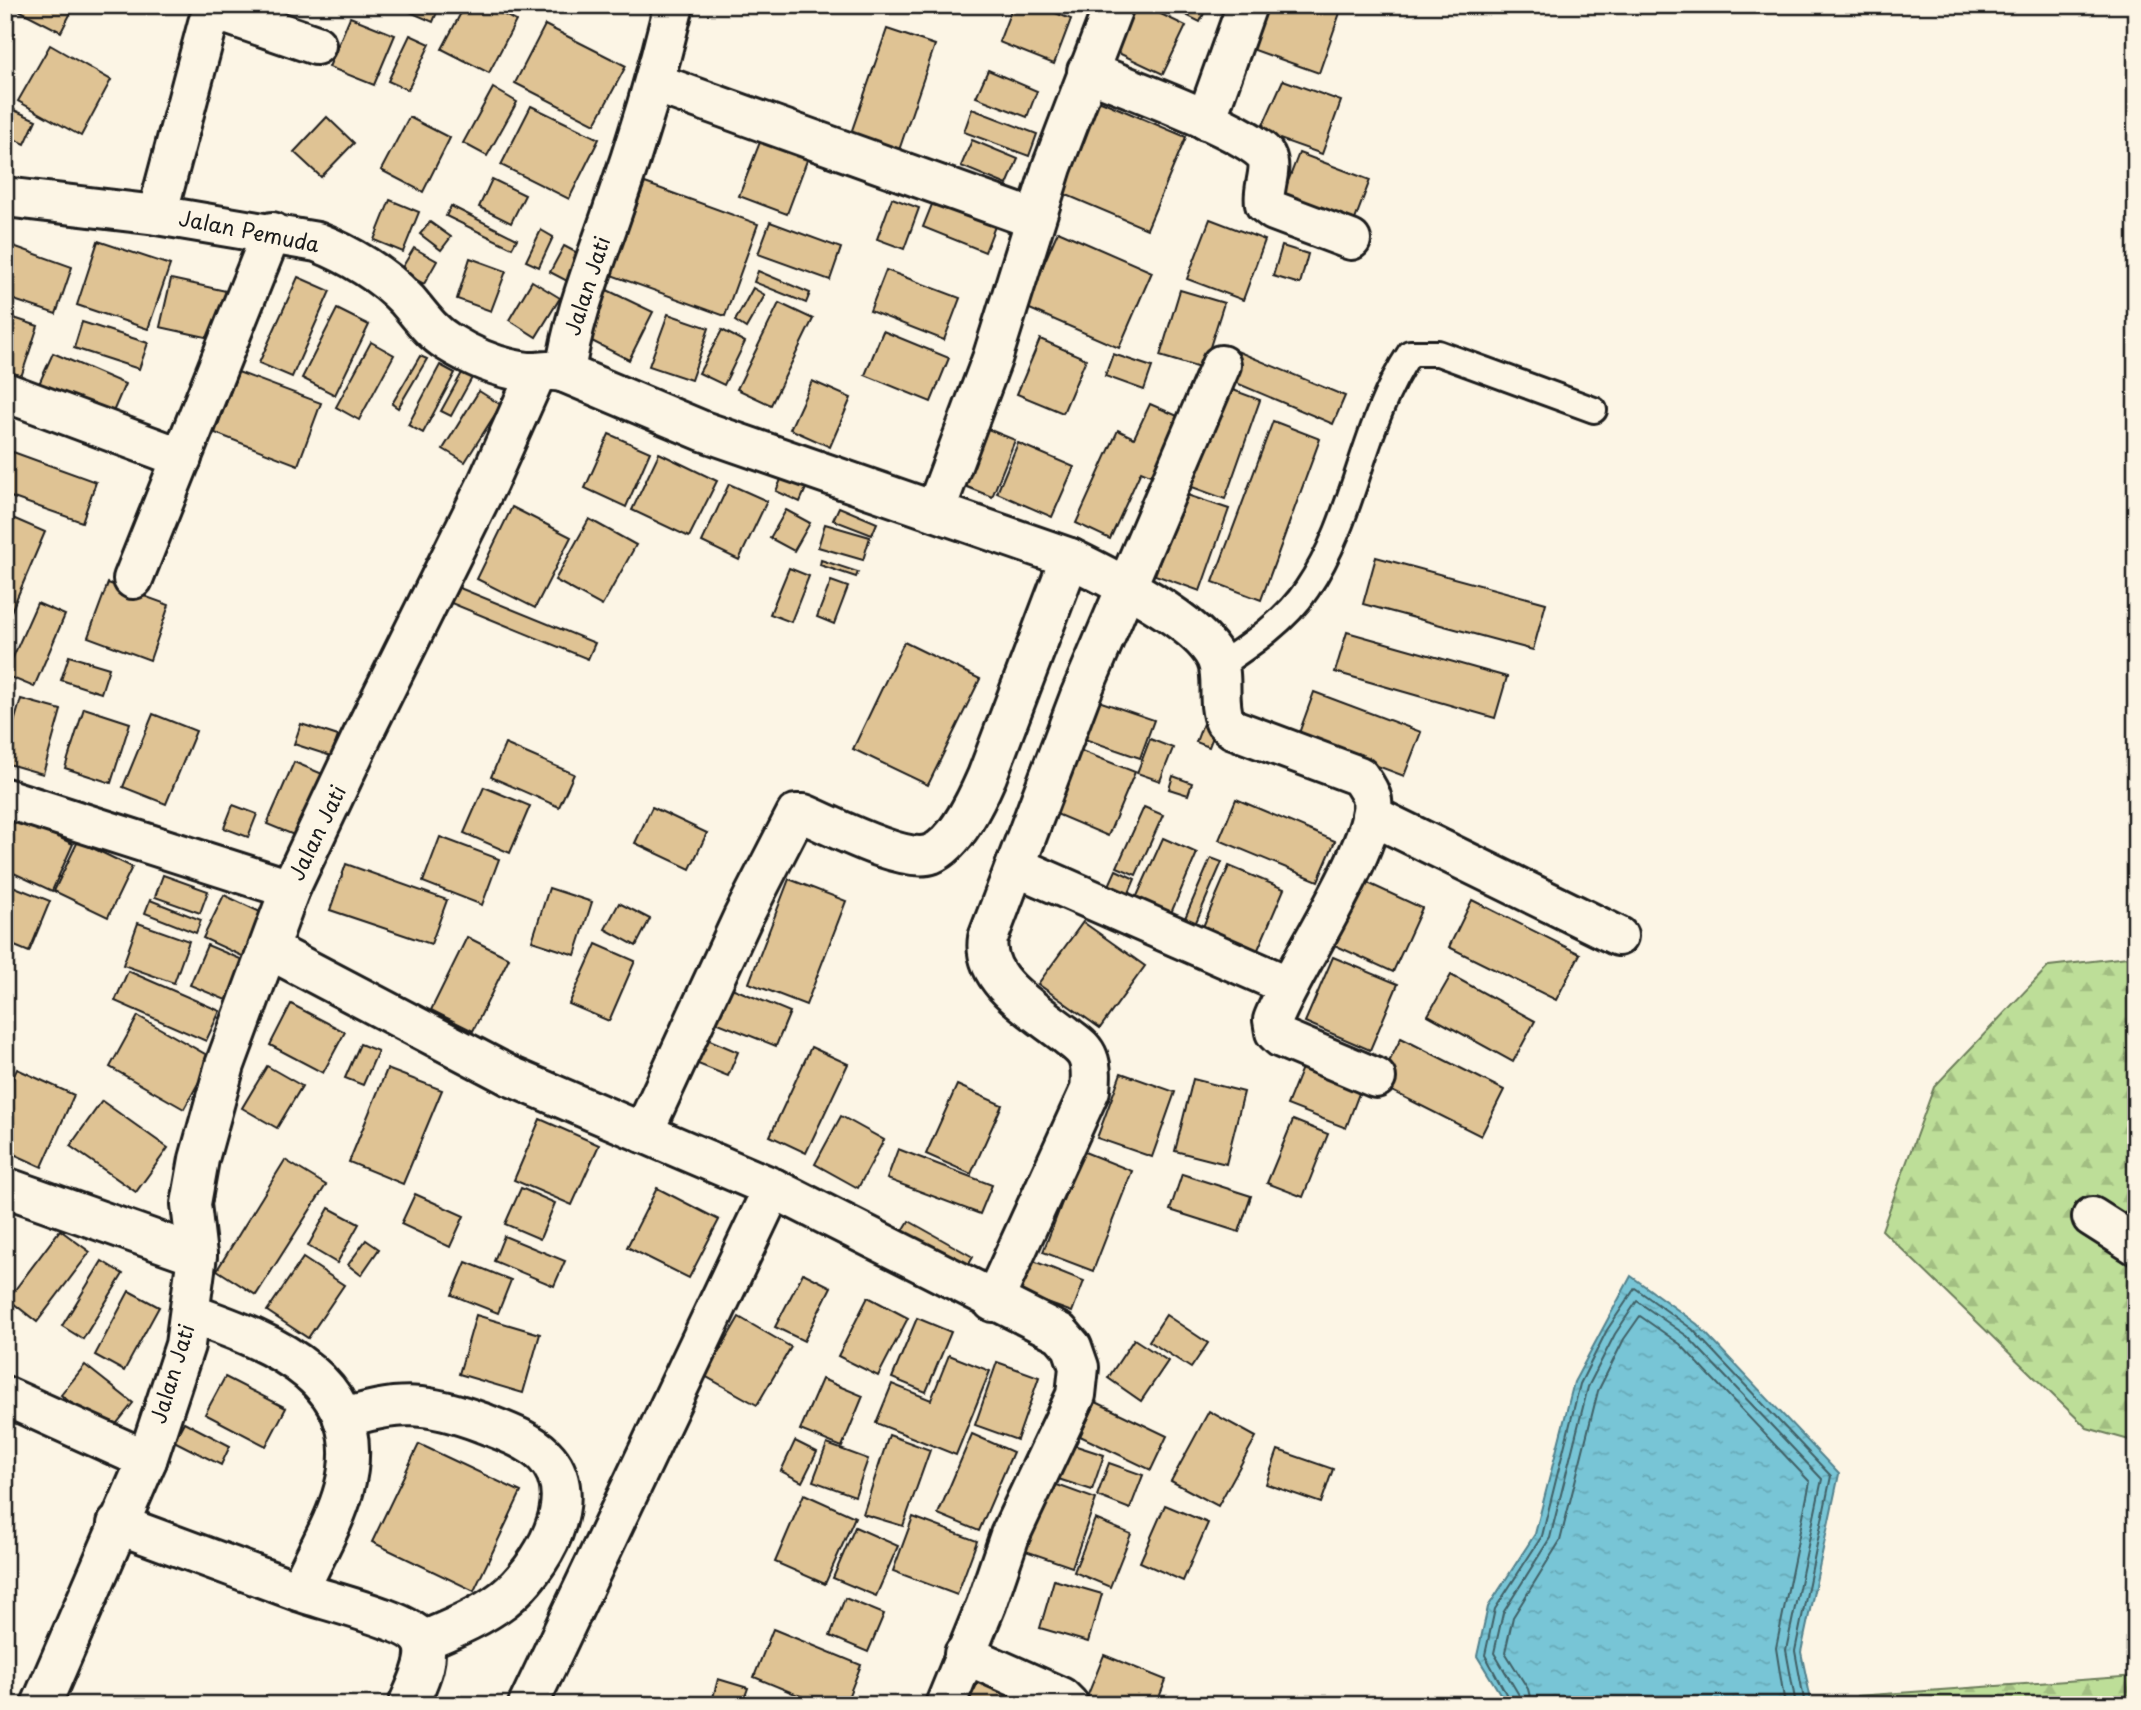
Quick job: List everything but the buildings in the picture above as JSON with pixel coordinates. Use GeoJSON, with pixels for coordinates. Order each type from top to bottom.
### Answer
{"type":"FeatureCollection","features":[{"type":"Feature","properties":{"kind":"street","name":"Jalan Jati"},"geometry":{"type":"LineString","coordinates":[[41,1705],[117,1524],[147,1460],[185,1345],[197,1255],[191,1204],[199,1159],[225,1065],[270,950],[290,889],[488,482],[551,372],[601,247],[655,83],[674,5]]}},
{"type":"Feature","properties":{"kind":"street"},"geometry":{"type":"LineString","coordinates":[[934,511],[996,348],[1034,219],[1087,71],[1114,5]]}},
{"type":"Feature","properties":{"kind":"street"},"geometry":{"type":"LineString","coordinates":[[1206,120],[1247,5]]}},
{"type":"Feature","properties":{"kind":"street"},"geometry":{"type":"LineString","coordinates":[[157,215],[208,23],[223,13],[316,45]]}},
{"type":"Feature","properties":{"kind":"street"},"geometry":{"type":"LineString","coordinates":[[1087,71],[1206,120],[1259,148],[1265,154],[1268,164],[1265,204],[1274,211],[1351,240]]}},
{"type":"Feature","properties":{"kind":"street"},"geometry":{"type":"LineString","coordinates":[[655,83],[1034,219]]}},
{"type":"Feature","properties":{"kind":"street","name":"Jalan Pemuda"},"geometry":{"type":"LineString","coordinates":[[5,197],[157,215],[272,232],[317,242],[341,252],[406,299],[420,319],[457,347],[499,366],[551,372],[703,430],[1070,558],[1128,586],[1191,631],[1214,655],[1219,666]]}},
{"type":"Feature","properties":{"kind":"street"},"geometry":{"type":"LineString","coordinates":[[133,579],[272,232]]}},
{"type":"Feature","properties":{"kind":"street"},"geometry":{"type":"LineString","coordinates":[[993,1302],[1090,1090],[1091,1080],[1088,1058],[1083,1048],[1008,988],[990,967],[986,951],[988,938],[1080,696],[1221,365]]}},
{"type":"Feature","properties":{"kind":"street"},"geometry":{"type":"LineString","coordinates":[[5,392],[182,458]]}},
{"type":"Feature","properties":{"kind":"street"},"geometry":{"type":"LineString","coordinates":[[643,1133],[743,916],[796,814],[804,814],[907,856],[932,853],[954,834],[974,806],[988,776],[1070,558]]}},
{"type":"Feature","properties":{"kind":"street"},"geometry":{"type":"LineString","coordinates":[[1219,666],[1219,702],[1225,722],[1251,736],[1359,776],[1372,800],[1371,815],[1348,876],[1273,1020],[1275,1032],[1281,1038],[1376,1078]]}},
{"type":"Feature","properties":{"kind":"street"},"geometry":{"type":"LineString","coordinates":[[5,797],[290,889]]}},
{"type":"Feature","properties":{"kind":"street"},"geometry":{"type":"LineString","coordinates":[[1371,815],[1618,936]]}},
{"type":"Feature","properties":{"kind":"street"},"geometry":{"type":"LineString","coordinates":[[1017,867],[1289,986]]}},
{"type":"Feature","properties":{"kind":"street"},"geometry":{"type":"LineString","coordinates":[[270,950],[510,1076],[773,1188],[993,1302],[1060,1333],[1072,1347],[1079,1367],[1076,1395],[1015,1524],[945,1705]]}},
{"type":"Feature","properties":{"kind":"street"},"geometry":{"type":"LineString","coordinates":[[5,1187],[197,1255]]}},
{"type":"Feature","properties":{"kind":"street"},"geometry":{"type":"LineString","coordinates":[[528,1705],[773,1188]]}},
{"type":"Feature","properties":{"kind":"street"},"geometry":{"type":"LineString","coordinates":[[2092,1217],[2136,1245]]}},
{"type":"Feature","properties":{"kind":"street"},"geometry":{"type":"LineString","coordinates":[[191,1314],[254,1336],[278,1348],[318,1380],[343,1419],[350,1441],[344,1491],[299,1591]]}},
{"type":"Feature","properties":{"kind":"street"},"geometry":{"type":"LineString","coordinates":[[5,1396],[147,1460]]}},
{"type":"Feature","properties":{"kind":"street"},"geometry":{"type":"LineString","coordinates":[[343,1419],[372,1409],[408,1404],[445,1409],[510,1433],[544,1455],[559,1478],[561,1505],[548,1541],[530,1572],[505,1598],[476,1619],[423,1641]]}},
{"type":"Feature","properties":{"kind":"street"},"geometry":{"type":"LineString","coordinates":[[117,1524],[299,1591],[396,1623],[423,1641]]}},
{"type":"Feature","properties":{"kind":"street"},"geometry":{"type":"LineString","coordinates":[[408,1705],[423,1667],[423,1641]]}},
{"type":"Feature","properties":{"kind":"street"},"geometry":{"type":"LineString","coordinates":[[964,1654],[1061,1697],[1069,1705]]}},
{"type":"Feature","properties":{"kind":"lane"},"geometry":{"type":"LineString","coordinates":[[1219,666],[1255,641],[1306,591],[1333,544],[1379,406],[1410,354],[1438,353],[1594,410]]}},
{"type":"Feature","properties":{"kind":"green space"},"geometry":{"type":"Polygon","coordinates":[[[2136,956],[2136,1442],[2087,1428],[1882,1230],[1934,1087],[2049,966],[2136,956]]]}},
{"type":"Feature","properties":{"kind":"green space"},"geometry":{"type":"Polygon","coordinates":[[[2136,1676],[2136,1705],[1858,1705],[1857,1696],[2136,1676]]]}},
{"type":"Feature","properties":{"kind":"water"},"geometry":{"type":"Polygon","coordinates":[[[1631,1276],[1697,1324],[1839,1474],[1801,1652],[1812,1705],[1507,1705],[1477,1656],[1488,1607],[1535,1534],[1574,1382],[1631,1276]]]}}]}
